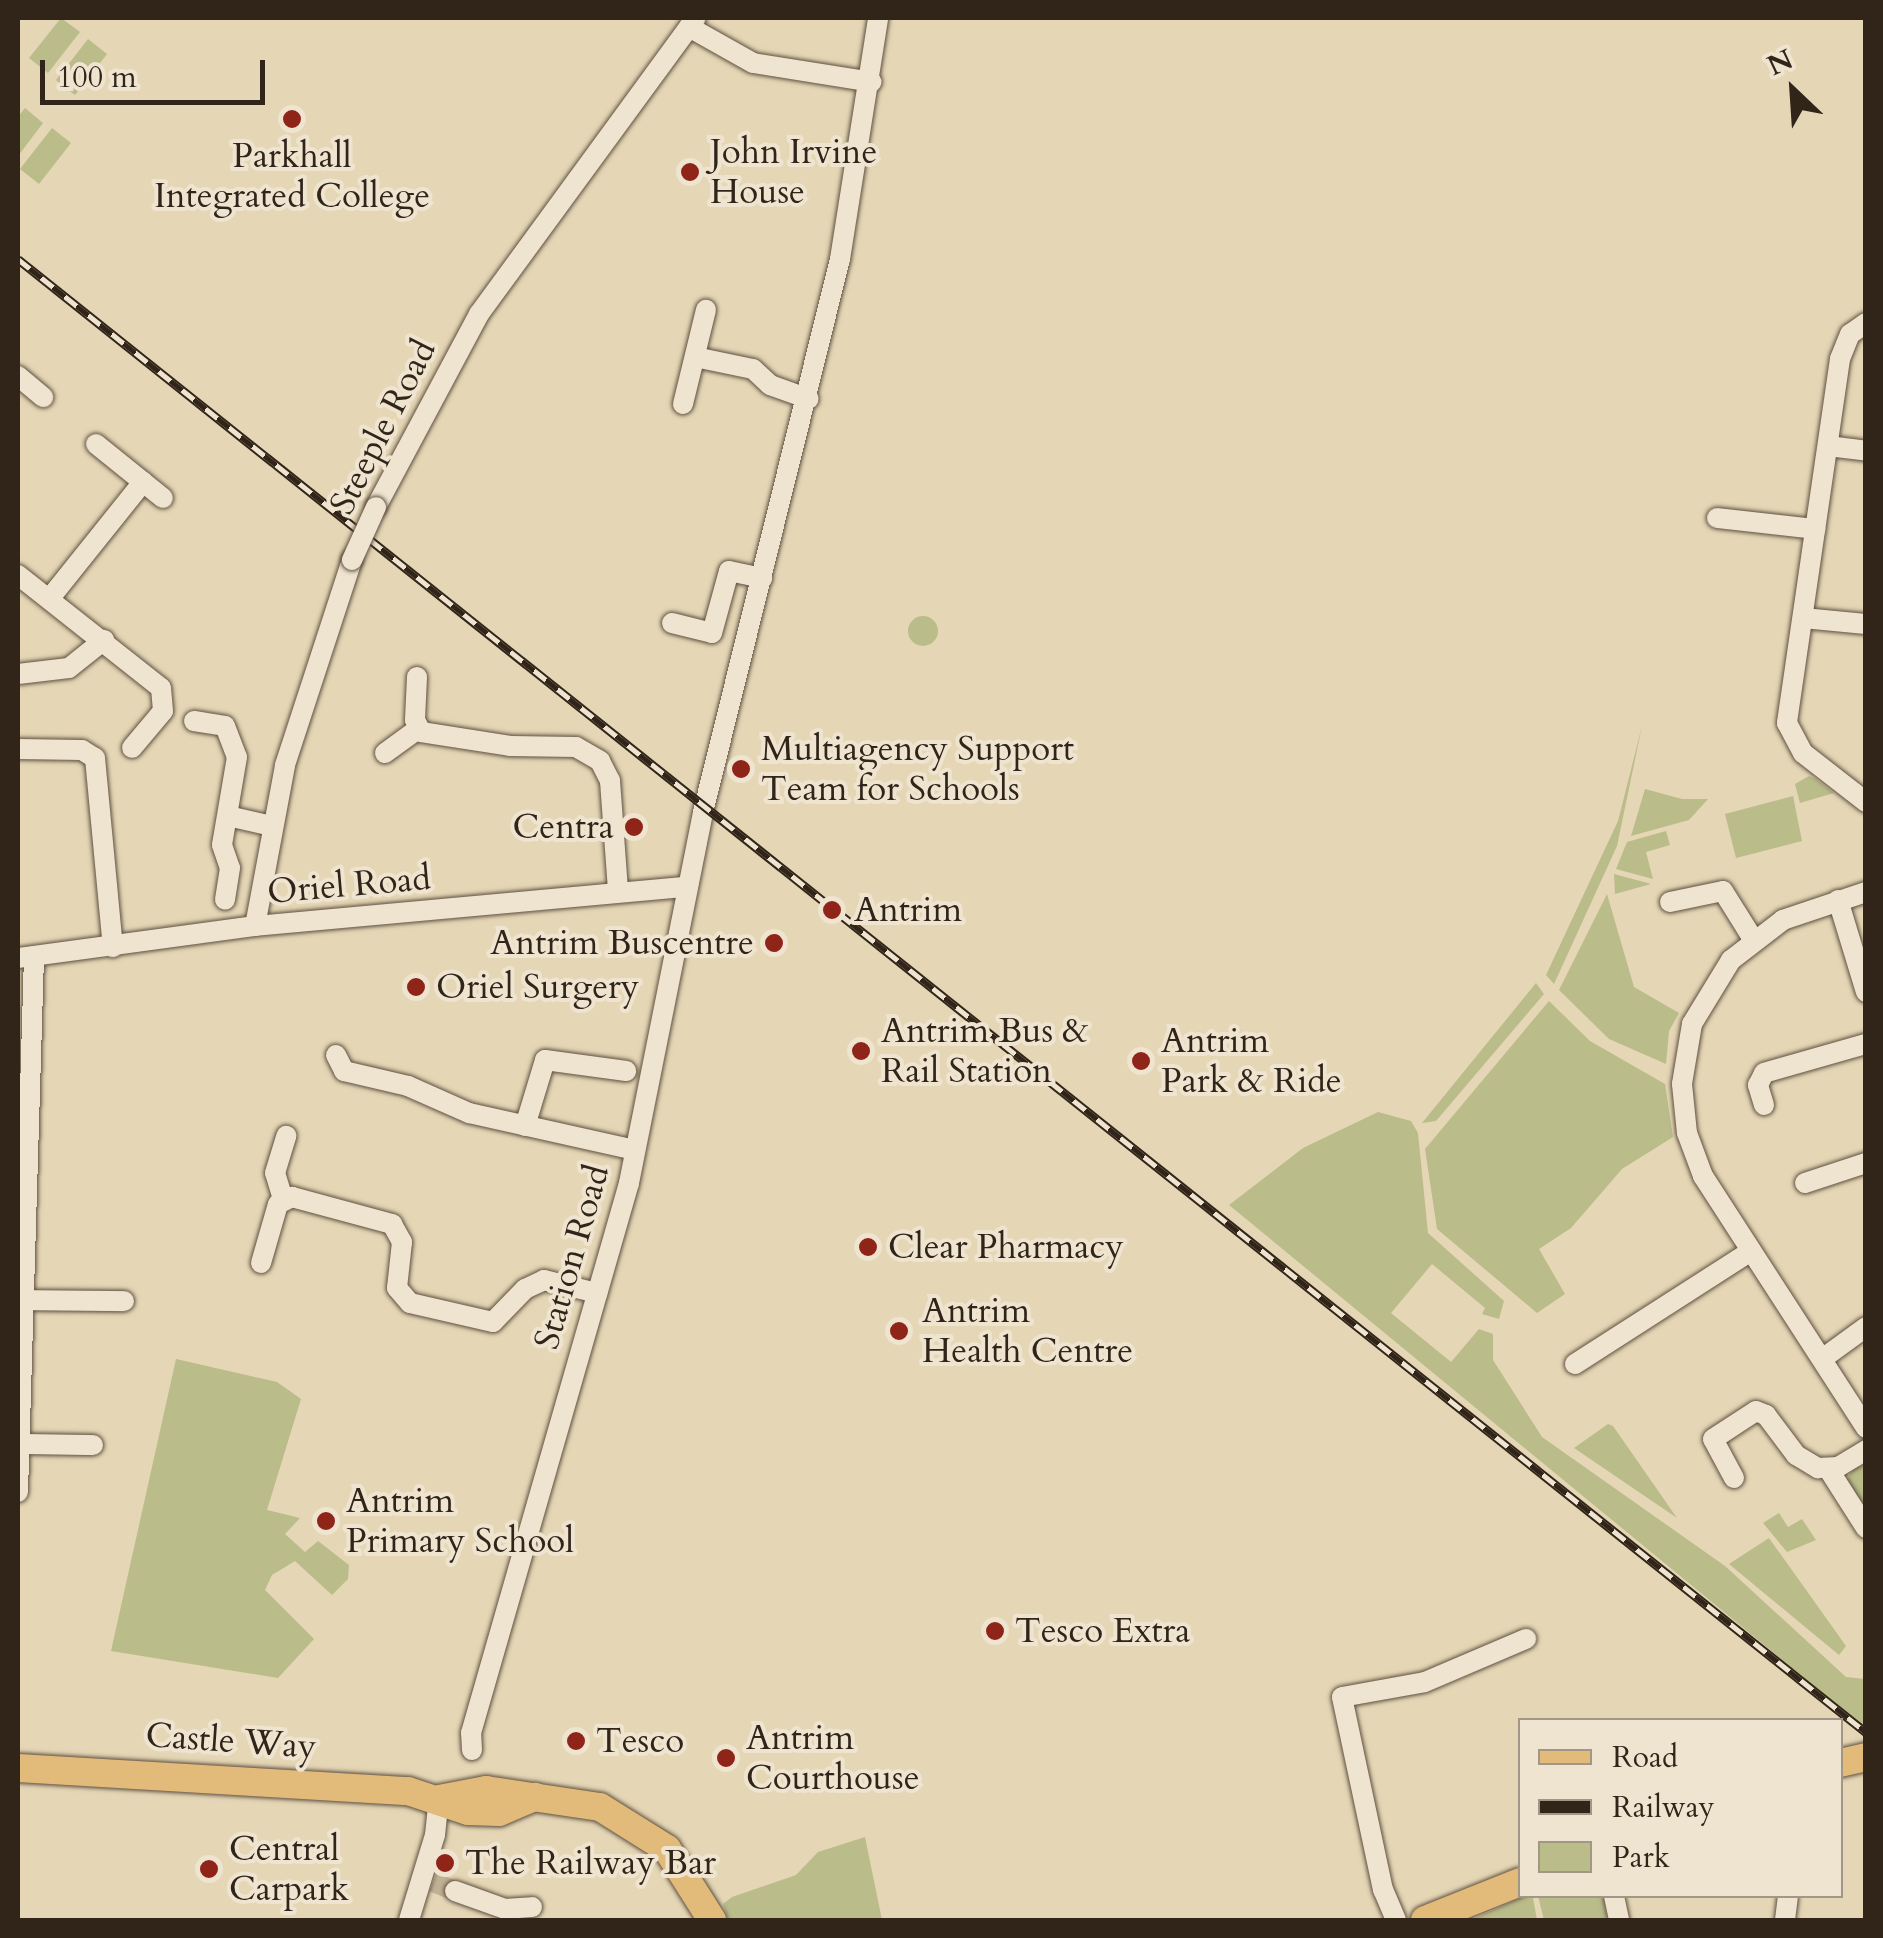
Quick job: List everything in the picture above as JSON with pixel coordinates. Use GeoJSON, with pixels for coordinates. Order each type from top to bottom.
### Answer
{"type":"FeatureCollection","features":[{"type":"Feature","properties":{"kind":"main road","name":"Castle Way"},"geometry":{"type":"LineString","coordinates":[[18,1768],[358,1786],[439,1799],[486,1790],[600,1808],[653,1835],[682,1869],[712,1920]]}},
{"type":"Feature","properties":{"kind":"main road"},"geometry":{"type":"LineString","coordinates":[[1443,1917],[1518,1883]]}},
{"type":"Feature","properties":{"kind":"street"},"geometry":{"type":"LineString","coordinates":[[672,623],[712,633],[729,572],[762,578],[809,399],[870,82],[878,18]]}},
{"type":"Feature","properties":{"kind":"street"},"geometry":{"type":"LineString","coordinates":[[693,22],[753,63],[870,82]]}},
{"type":"Feature","properties":{"kind":"street","name":"Steeple Road"},"geometry":{"type":"LineString","coordinates":[[255,926],[272,826],[300,710],[352,560],[376,507],[479,314],[693,22]]}},
{"type":"Feature","properties":{"kind":"street"},"geometry":{"type":"LineString","coordinates":[[683,404],[706,310]]}},
{"type":"Feature","properties":{"kind":"street"},"geometry":{"type":"LineString","coordinates":[[1866,322],[1842,349],[1788,731],[1803,753],[1866,802]]}},
{"type":"Feature","properties":{"kind":"street"},"geometry":{"type":"LineString","coordinates":[[695,357],[753,369],[770,385],[809,399]]}},
{"type":"Feature","properties":{"kind":"street"},"geometry":{"type":"LineString","coordinates":[[18,376],[43,397]]}},
{"type":"Feature","properties":{"kind":"street"},"geometry":{"type":"LineString","coordinates":[[96,444],[164,498]]}},
{"type":"Feature","properties":{"kind":"street"},"geometry":{"type":"LineString","coordinates":[[1828,446],[1866,450]]}},
{"type":"Feature","properties":{"kind":"street"},"geometry":{"type":"LineString","coordinates":[[50,598],[143,482]]}},
{"type":"Feature","properties":{"kind":"street"},"geometry":{"type":"LineString","coordinates":[[1717,518],[1816,529]]}},
{"type":"Feature","properties":{"kind":"street"},"geometry":{"type":"LineString","coordinates":[[18,575],[104,640],[164,696],[163,711],[132,748]]}},
{"type":"Feature","properties":{"kind":"street","name":"Station Road"},"geometry":{"type":"LineString","coordinates":[[472,1750],[471,1733],[635,1150],[687,886],[762,578]]}},
{"type":"Feature","properties":{"kind":"street"},"geometry":{"type":"LineString","coordinates":[[1803,618],[1866,624]]}},
{"type":"Feature","properties":{"kind":"street"},"geometry":{"type":"LineString","coordinates":[[18,674],[69,668],[104,640]]}},
{"type":"Feature","properties":{"kind":"street"},"geometry":{"type":"LineString","coordinates":[[417,677],[418,729]]}},
{"type":"Feature","properties":{"kind":"street"},"geometry":{"type":"LineString","coordinates":[[194,720],[224,726],[237,757],[228,816],[225,900]]}},
{"type":"Feature","properties":{"kind":"street"},"geometry":{"type":"LineString","coordinates":[[386,753],[418,729],[593,754],[610,781],[618,890]]}},
{"type":"Feature","properties":{"kind":"street"},"geometry":{"type":"LineString","coordinates":[[18,749],[82,750],[95,758],[113,946]]}},
{"type":"Feature","properties":{"kind":"street"},"geometry":{"type":"LineString","coordinates":[[228,816],[272,826]]}},
{"type":"Feature","properties":{"kind":"street","name":"Oriel Road"},"geometry":{"type":"LineString","coordinates":[[26,957],[255,926],[687,886]]}},
{"type":"Feature","properties":{"kind":"street"},"geometry":{"type":"LineString","coordinates":[[1670,902],[1723,890],[1753,939]]}},
{"type":"Feature","properties":{"kind":"street"},"geometry":{"type":"LineString","coordinates":[[1866,892],[1838,900],[1753,939],[1699,1006],[1686,1041],[1682,1084],[1696,1162],[1866,1428]]}},
{"type":"Feature","properties":{"kind":"street"},"geometry":{"type":"LineString","coordinates":[[1838,900],[1866,992]]}},
{"type":"Feature","properties":{"kind":"street"},"geometry":{"type":"LineString","coordinates":[[18,1492],[24,1300],[26,957]]}},
{"type":"Feature","properties":{"kind":"street"},"geometry":{"type":"LineString","coordinates":[[1764,1105],[1758,1080],[1764,1073],[1866,1044]]}},
{"type":"Feature","properties":{"kind":"street"},"geometry":{"type":"LineString","coordinates":[[336,1055],[344,1071],[525,1126],[635,1150]]}},
{"type":"Feature","properties":{"kind":"street"},"geometry":{"type":"LineString","coordinates":[[525,1126],[545,1060],[626,1070]]}},
{"type":"Feature","properties":{"kind":"street"},"geometry":{"type":"LineString","coordinates":[[261,1262],[283,1199],[275,1172],[286,1136]]}},
{"type":"Feature","properties":{"kind":"street"},"geometry":{"type":"LineString","coordinates":[[1805,1183],[1866,1163]]}},
{"type":"Feature","properties":{"kind":"street"},"geometry":{"type":"LineString","coordinates":[[283,1199],[392,1224],[402,1252],[397,1288],[410,1302],[493,1322],[525,1290],[544,1280],[597,1292]]}},
{"type":"Feature","properties":{"kind":"street"},"geometry":{"type":"LineString","coordinates":[[1575,1364],[1751,1252]]}},
{"type":"Feature","properties":{"kind":"street"},"geometry":{"type":"LineString","coordinates":[[24,1300],[124,1301]]}},
{"type":"Feature","properties":{"kind":"street"},"geometry":{"type":"LineString","coordinates":[[1822,1360],[1866,1328]]}},
{"type":"Feature","properties":{"kind":"street"},"geometry":{"type":"LineString","coordinates":[[1734,1478],[1713,1439],[1756,1412],[1803,1461],[1829,1470],[1866,1528]]}},
{"type":"Feature","properties":{"kind":"street"},"geometry":{"type":"LineString","coordinates":[[19,1444],[93,1446]]}},
{"type":"Feature","properties":{"kind":"street"},"geometry":{"type":"LineString","coordinates":[[1829,1470],[1866,1450]]}},
{"type":"Feature","properties":{"kind":"street"},"geometry":{"type":"LineString","coordinates":[[1396,1920],[1383,1890],[1342,1697],[1426,1682],[1526,1639]]}},
{"type":"Feature","properties":{"kind":"street"},"geometry":{"type":"LineString","coordinates":[[409,1920],[428,1880],[439,1799]]}},
{"type":"Feature","properties":{"kind":"street"},"geometry":{"type":"LineString","coordinates":[[455,1891],[505,1909],[532,1906]]}},
{"type":"Feature","properties":{"kind":"green space"},"geometry":{"type":"Polygon","coordinates":[[[61,18],[80,32],[48,73],[29,58],[61,18]]]}},
{"type":"Feature","properties":{"kind":"green space"},"geometry":{"type":"Polygon","coordinates":[[[88,39],[107,54],[75,95],[56,80],[88,39]]]}},
{"type":"Feature","properties":{"kind":"green space"},"geometry":{"type":"Polygon","coordinates":[[[25,108],[43,123],[18,156],[18,117],[25,108]]]}},
{"type":"Feature","properties":{"kind":"green space"},"geometry":{"type":"Polygon","coordinates":[[[52,128],[71,143],[39,184],[20,169],[52,128]]]}},
{"type":"Feature","properties":{"kind":"green space"},"geometry":{"type":"Polygon","coordinates":[[[923,616],[934,620],[938,631],[934,642],[923,646],[912,642],[908,631],[912,620],[923,616]]]}},
{"type":"Feature","properties":{"kind":"green space"},"geometry":{"type":"Polygon","coordinates":[[[1642,726],[1617,846],[1554,984],[1546,975],[1618,821],[1642,726]]]}},
{"type":"Feature","properties":{"kind":"green space"},"geometry":{"type":"Polygon","coordinates":[[[1809,776],[1834,793],[1800,803],[1795,784],[1809,776]]]}},
{"type":"Feature","properties":{"kind":"green space"},"geometry":{"type":"Polygon","coordinates":[[[1645,789],[1682,799],[1708,799],[1689,820],[1631,836],[1645,789]]]}},
{"type":"Feature","properties":{"kind":"green space"},"geometry":{"type":"Polygon","coordinates":[[[1793,796],[1802,841],[1736,858],[1725,814],[1793,796]]]}},
{"type":"Feature","properties":{"kind":"green space"},"geometry":{"type":"Polygon","coordinates":[[[1666,831],[1670,845],[1646,852],[1653,879],[1616,869],[1627,842],[1666,831]]]}},
{"type":"Feature","properties":{"kind":"green space"},"geometry":{"type":"Polygon","coordinates":[[[1614,874],[1651,884],[1615,894],[1614,874]]]}},
{"type":"Feature","properties":{"kind":"green space"},"geometry":{"type":"Polygon","coordinates":[[[1607,894],[1634,987],[1679,1013],[1669,1031],[1666,1064],[1609,1039],[1559,990],[1607,894]]]}},
{"type":"Feature","properties":{"kind":"green space"},"geometry":{"type":"Polygon","coordinates":[[[1536,983],[1544,994],[1436,1121],[1422,1123],[1536,983]]]}},
{"type":"Feature","properties":{"kind":"green space"},"geometry":{"type":"Polygon","coordinates":[[[1549,1001],[1590,1041],[1665,1084],[1673,1137],[1622,1169],[1571,1228],[1539,1249],[1565,1294],[1537,1313],[1437,1229],[1425,1149],[1549,1001]]]}},
{"type":"Feature","properties":{"kind":"green space"},"geometry":{"type":"Polygon","coordinates":[[[1378,1112],[1411,1121],[1418,1133],[1428,1233],[1504,1301],[1499,1319],[1482,1314],[1485,1308],[1432,1264],[1391,1313],[1451,1362],[1479,1329],[1493,1334],[1493,1360],[1542,1437],[1725,1566],[1846,1677],[1865,1679],[1865,1728],[1229,1205],[1303,1148],[1378,1112]]]}},
{"type":"Feature","properties":{"kind":"green space"},"geometry":{"type":"Polygon","coordinates":[[[176,1359],[277,1382],[301,1399],[267,1510],[300,1518],[285,1534],[305,1552],[318,1541],[349,1565],[348,1579],[332,1595],[295,1561],[272,1575],[265,1590],[314,1639],[278,1678],[111,1651],[176,1359]]]}},
{"type":"Feature","properties":{"kind":"green space"},"geometry":{"type":"Polygon","coordinates":[[[1608,1424],[1613,1426],[1677,1518],[1574,1448],[1608,1424]]]}},
{"type":"Feature","properties":{"kind":"green space"},"geometry":{"type":"Polygon","coordinates":[[[1865,1465],[1865,1504],[1861,1504],[1846,1481],[1854,1468],[1865,1465]]]}},
{"type":"Feature","properties":{"kind":"green space"},"geometry":{"type":"Polygon","coordinates":[[[1779,1513],[1788,1527],[1802,1519],[1816,1540],[1787,1552],[1763,1523],[1779,1513]]]}},
{"type":"Feature","properties":{"kind":"green space"},"geometry":{"type":"Polygon","coordinates":[[[1769,1538],[1846,1646],[1839,1655],[1729,1564],[1769,1538]]]}},
{"type":"Feature","properties":{"kind":"green space"},"geometry":{"type":"Polygon","coordinates":[[[865,1837],[882,1920],[728,1920],[723,1904],[732,1897],[796,1875],[818,1852],[865,1837]]]}},
{"type":"Feature","properties":{"kind":"green space"},"geometry":{"type":"Polygon","coordinates":[[[1520,1898],[1533,1898],[1537,1920],[1471,1920],[1520,1898]]]}},
{"type":"Feature","properties":{"kind":"green space"},"geometry":{"type":"Polygon","coordinates":[[[1538,1898],[1604,1898],[1607,1920],[1544,1920],[1538,1898]]]}},
{"type":"Feature","properties":{"kind":"tunnel"},"geometry":{"type":"LineString","coordinates":[[433,1882],[455,1891]]}},
{"type":"Feature","properties":{"kind":"railway"},"geometry":{"type":"LineString","coordinates":[[18,259],[1866,1732]]}},
{"type":"Feature","properties":{"kind":"place","name":"Parkhall Integrated College"},"geometry":{"type":"Point","coordinates":[292,119]}},
{"type":"Feature","properties":{"kind":"place","name":"John Irvine House"},"geometry":{"type":"Point","coordinates":[690,172]}},
{"type":"Feature","properties":{"kind":"place","name":"Multiagency Support Team for Schools"},"geometry":{"type":"Point","coordinates":[741,769]}},
{"type":"Feature","properties":{"kind":"place","name":"Centra"},"geometry":{"type":"Point","coordinates":[634,827]}},
{"type":"Feature","properties":{"kind":"place","name":"Antrim"},"geometry":{"type":"Point","coordinates":[832,910]}},
{"type":"Feature","properties":{"kind":"place","name":"Antrim Buscentre"},"geometry":{"type":"Point","coordinates":[774,943]}},
{"type":"Feature","properties":{"kind":"place","name":"Oriel Surgery"},"geometry":{"type":"Point","coordinates":[416,987]}},
{"type":"Feature","properties":{"kind":"place","name":"Antrim Bus & Rail Station"},"geometry":{"type":"Point","coordinates":[861,1051]}},
{"type":"Feature","properties":{"kind":"place","name":"Antrim Park & Ride"},"geometry":{"type":"Point","coordinates":[1141,1061]}},
{"type":"Feature","properties":{"kind":"place","name":"Clear Pharmacy"},"geometry":{"type":"Point","coordinates":[868,1247]}},
{"type":"Feature","properties":{"kind":"place","name":"Antrim Health Centre"},"geometry":{"type":"Point","coordinates":[899,1331]}},
{"type":"Feature","properties":{"kind":"place","name":"Antrim Primary School"},"geometry":{"type":"Point","coordinates":[326,1521]}},
{"type":"Feature","properties":{"kind":"place","name":"Tesco Extra"},"geometry":{"type":"Point","coordinates":[995,1631]}},
{"type":"Feature","properties":{"kind":"place","name":"Tesco"},"geometry":{"type":"Point","coordinates":[576,1741]}},
{"type":"Feature","properties":{"kind":"place","name":"Antrim Courthouse"},"geometry":{"type":"Point","coordinates":[726,1758]}},
{"type":"Feature","properties":{"kind":"place","name":"The Railway Bar"},"geometry":{"type":"Point","coordinates":[445,1863]}},
{"type":"Feature","properties":{"kind":"place","name":"Central Carpark"},"geometry":{"type":"Point","coordinates":[209,1869]}}]}
